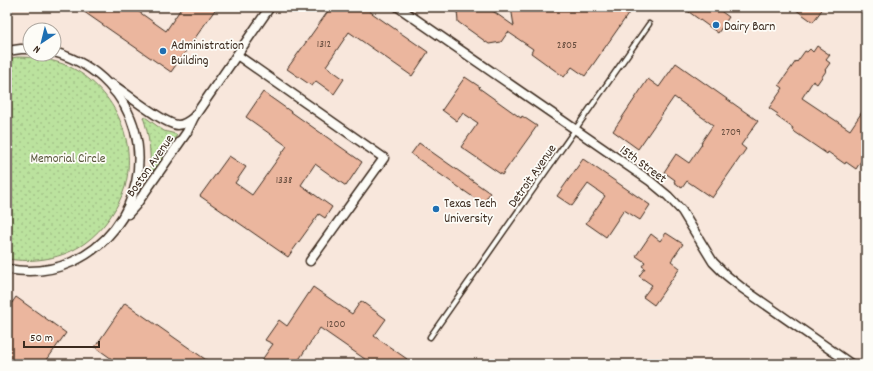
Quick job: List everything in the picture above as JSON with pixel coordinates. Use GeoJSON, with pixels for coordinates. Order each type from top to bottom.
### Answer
{"type":"FeatureCollection","features":[{"type":"Feature","properties":{"kind":"street","name":"Boston Avenue"},"geometry":{"type":"LineString","coordinates":[[118,225],[136,205],[187,132],[194,116],[270,7]]}},
{"type":"Feature","properties":{"kind":"street","name":"15th Street"},"geometry":{"type":"LineString","coordinates":[[398,7],[668,196],[682,211],[713,262],[726,275],[742,288],[851,364]]}},
{"type":"Feature","properties":{"kind":"street"},"geometry":{"type":"LineString","coordinates":[[7,51],[22,49]]}},
{"type":"Feature","properties":{"kind":"street"},"geometry":{"type":"LineString","coordinates":[[7,269],[35,271],[56,268],[83,257],[110,236],[129,206],[136,186],[139,164],[137,143],[134,127],[128,112],[116,93],[93,70],[62,54]]}},
{"type":"Feature","properties":{"kind":"street"},"geometry":{"type":"LineString","coordinates":[[237,55],[384,158],[310,261]]}},
{"type":"Feature","properties":{"kind":"street","name":"Boston Avenue"},"geometry":{"type":"LineString","coordinates":[[101,77],[171,124],[179,126],[194,116]]}},
{"type":"Feature","properties":{"kind":"lane","name":"Detroit Avenue"},"geometry":{"type":"LineString","coordinates":[[430,337],[649,24]]}},
{"type":"Feature","properties":{"kind":"shaded area","name":"Texas Tech University"},"geometry":{"type":"Polygon","coordinates":[[[7,7],[866,7],[866,364],[7,364],[7,7]]]}},
{"type":"Feature","properties":{"kind":"green space","name":"Memorial Circle"},"geometry":{"type":"Polygon","coordinates":[[[22,57],[22,62],[56,62],[68,66],[84,75],[98,87],[109,101],[118,116],[125,133],[128,151],[128,169],[125,187],[114,211],[104,225],[85,243],[67,253],[58,256],[38,260],[7,259],[7,59],[22,57]]]}},
{"type":"Feature","properties":{"kind":"green space"},"geometry":{"type":"Polygon","coordinates":[[[143,117],[164,131],[177,135],[152,171],[150,170],[148,136],[143,117]]]}},
{"type":"Feature","properties":{"kind":"building","name":"Administration Building"},"geometry":{"type":"Polygon","coordinates":[[[77,7],[132,7],[166,31],[182,7],[217,7],[171,72],[77,7]]]}},
{"type":"Feature","properties":{"kind":"building"},"geometry":{"type":"Polygon","coordinates":[[[331,7],[365,7],[428,52],[412,76],[349,32],[326,66],[344,79],[334,94],[316,81],[312,86],[287,69],[331,7]]]}},
{"type":"Feature","properties":{"kind":"building"},"geometry":{"type":"Polygon","coordinates":[[[459,7],[487,7],[514,26],[511,7],[620,7],[629,13],[585,76],[572,67],[564,77],[531,53],[533,49],[508,32],[501,42],[489,44],[458,22],[457,10],[459,7]]]}},
{"type":"Feature","properties":{"kind":"building","name":"Dairy Barn"},"geometry":{"type":"Polygon","coordinates":[[[682,7],[715,7],[729,17],[718,33],[682,7]]]}},
{"type":"Feature","properties":{"kind":"building"},"geometry":{"type":"Polygon","coordinates":[[[792,7],[824,7],[813,22],[792,7]]]}},
{"type":"Feature","properties":{"kind":"building"},"geometry":{"type":"Polygon","coordinates":[[[817,46],[830,55],[826,60],[830,63],[817,84],[813,81],[802,98],[850,130],[866,106],[866,158],[863,163],[861,161],[856,169],[846,162],[845,164],[828,152],[827,154],[792,130],[793,128],[776,116],[778,114],[769,108],[783,88],[779,85],[796,61],[797,62],[805,51],[807,52],[810,49],[813,52],[817,46]]]}},
{"type":"Feature","properties":{"kind":"building"},"geometry":{"type":"Polygon","coordinates":[[[676,63],[758,121],[741,145],[746,149],[712,198],[687,181],[682,188],[674,182],[675,180],[664,172],[676,154],[689,163],[713,125],[674,97],[638,149],[613,131],[648,79],[659,87],[676,63]]]}},
{"type":"Feature","properties":{"kind":"building"},"geometry":{"type":"Polygon","coordinates":[[[465,77],[521,118],[522,116],[537,126],[502,175],[461,147],[478,123],[463,113],[457,121],[442,110],[465,77]]]}},
{"type":"Feature","properties":{"kind":"building"},"geometry":{"type":"Polygon","coordinates":[[[263,92],[362,162],[346,186],[315,164],[301,185],[332,207],[325,218],[319,214],[288,257],[200,196],[229,156],[246,167],[235,183],[252,195],[287,146],[246,117],[263,92]]]}},
{"type":"Feature","properties":{"kind":"building"},"geometry":{"type":"Polygon","coordinates":[[[419,143],[490,193],[483,204],[411,154],[419,143]]]}},
{"type":"Feature","properties":{"kind":"building"},"geometry":{"type":"Polygon","coordinates":[[[583,159],[650,205],[640,220],[624,210],[606,237],[586,223],[605,196],[588,184],[572,206],[557,196],[583,159]]]}},
{"type":"Feature","properties":{"kind":"building"},"geometry":{"type":"Polygon","coordinates":[[[666,233],[683,244],[671,261],[680,268],[654,305],[643,297],[652,285],[639,276],[645,268],[642,266],[645,262],[636,256],[651,234],[660,241],[666,233]]]}},
{"type":"Feature","properties":{"kind":"building"},"geometry":{"type":"Polygon","coordinates":[[[313,287],[352,314],[361,301],[386,319],[374,336],[407,359],[403,364],[372,364],[320,328],[296,364],[259,364],[273,344],[265,340],[279,320],[287,326],[313,287]]]}},
{"type":"Feature","properties":{"kind":"building"},"geometry":{"type":"Polygon","coordinates":[[[16,297],[66,333],[44,364],[7,364],[7,310],[16,297]]]}},
{"type":"Feature","properties":{"kind":"building"},"geometry":{"type":"Polygon","coordinates":[[[125,303],[212,364],[119,364],[95,347],[125,303]]]}},
{"type":"Feature","properties":{"kind":"place","name":"Dairy Barn"},"geometry":{"type":"Point","coordinates":[716,25]}},
{"type":"Feature","properties":{"kind":"place","name":"Administration Building"},"geometry":{"type":"Point","coordinates":[163,51]}},
{"type":"Feature","properties":{"kind":"place","name":"Texas Tech University"},"geometry":{"type":"Point","coordinates":[436,209]}}]}
